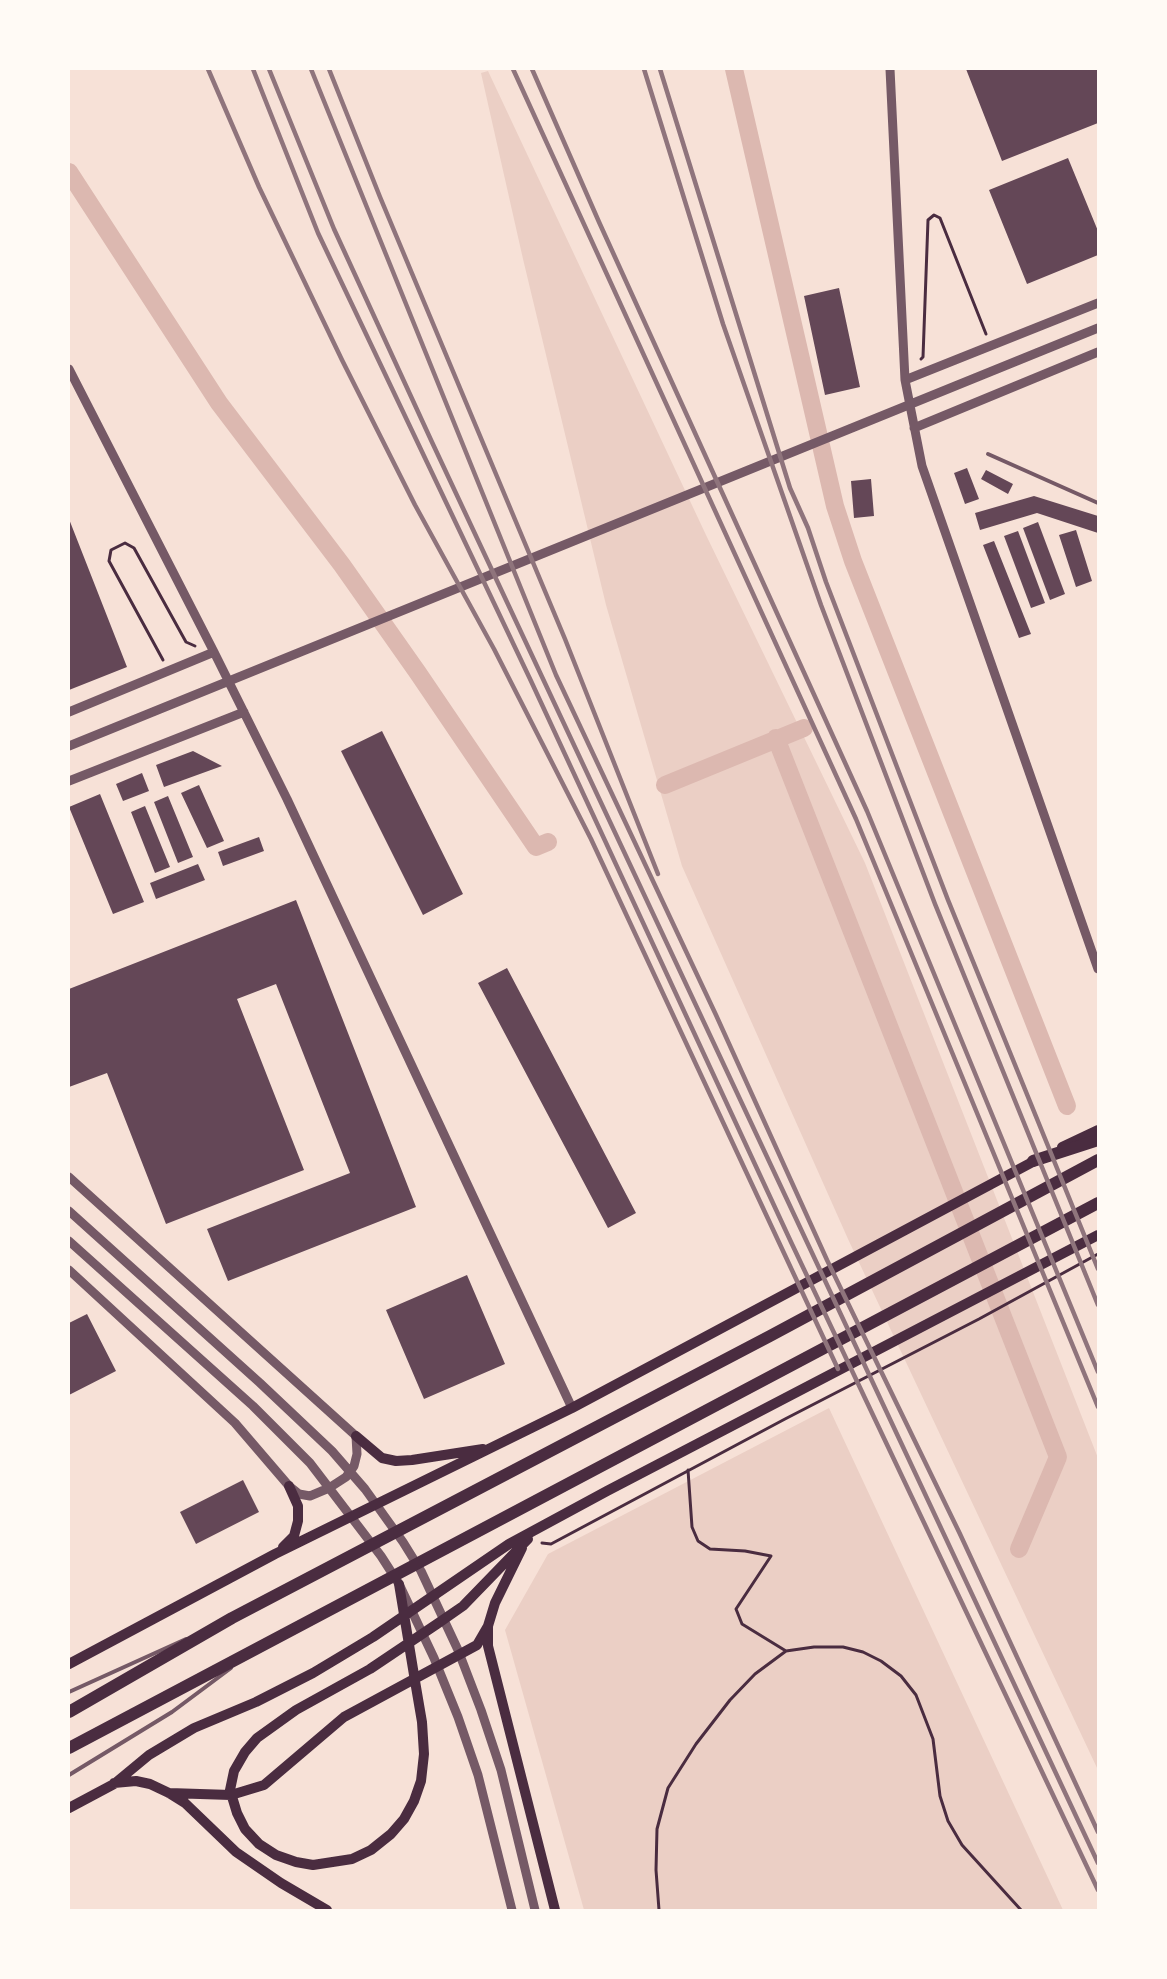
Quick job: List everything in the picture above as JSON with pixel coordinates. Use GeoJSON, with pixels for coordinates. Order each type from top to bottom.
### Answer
{"type":"FeatureCollection","features":[{"type":"Feature","properties":{"kind":"highway"},"geometry":{"type":"LineString","coordinates":[[1034,1161],[1098,1140]]}},
{"type":"Feature","properties":{"kind":"highway"},"geometry":{"type":"LineString","coordinates":[[69,1712],[232,1618],[770,1336],[1098,1160]]}},
{"type":"Feature","properties":{"kind":"highway"},"geometry":{"type":"LineString","coordinates":[[69,1748],[1098,1203]]}},
{"type":"Feature","properties":{"kind":"main road"},"geometry":{"type":"LineString","coordinates":[[69,1664],[275,1554],[572,1408],[1034,1161],[1098,1130]]}},
{"type":"Feature","properties":{"kind":"main road"},"geometry":{"type":"LineString","coordinates":[[69,1808],[114,1784],[149,1755],[194,1728],[256,1702],[373,1637],[508,1544],[1098,1235]]}},
{"type":"Feature","properties":{"kind":"main road"},"geometry":{"type":"LineString","coordinates":[[356,1436],[382,1458],[396,1461],[495,1447]]}},
{"type":"Feature","properties":{"kind":"main road"},"geometry":{"type":"LineString","coordinates":[[275,1554],[294,1536],[298,1521],[298,1506],[289,1486]]}},
{"type":"Feature","properties":{"kind":"main road"},"geometry":{"type":"LineString","coordinates":[[399,1584],[422,1722],[424,1754],[421,1780],[414,1801],[404,1819],[391,1834],[371,1850],[352,1859],[313,1864],[296,1862],[276,1855],[259,1844],[245,1829],[230,1790],[234,1771],[245,1752],[257,1738],[296,1710],[370,1669],[463,1606],[525,1540],[607,1491]]}},
{"type":"Feature","properties":{"kind":"main road"},"geometry":{"type":"LineString","coordinates":[[169,1793],[231,1795],[264,1785],[344,1717],[477,1645],[488,1626],[495,1604],[525,1540]]}},
{"type":"Feature","properties":{"kind":"main road"},"geometry":{"type":"LineString","coordinates":[[488,1626],[488,1646],[555,1910]]}},
{"type":"Feature","properties":{"kind":"main road"},"geometry":{"type":"LineString","coordinates":[[114,1784],[136,1781],[150,1784],[169,1793],[185,1803],[236,1852],[281,1883],[327,1910]]}},
{"type":"Feature","properties":{"kind":"street"},"geometry":{"type":"LineString","coordinates":[[890,69],[904,380],[922,466],[1098,969]]}},
{"type":"Feature","properties":{"kind":"street"},"geometry":{"type":"LineString","coordinates":[[904,380],[1098,303]]}},
{"type":"Feature","properties":{"kind":"street"},"geometry":{"type":"LineString","coordinates":[[69,746],[1098,328]]}},
{"type":"Feature","properties":{"kind":"street"},"geometry":{"type":"LineString","coordinates":[[914,428],[1098,352]]}},
{"type":"Feature","properties":{"kind":"street"},"geometry":{"type":"LineString","coordinates":[[69,369],[292,810],[572,1408]]}},
{"type":"Feature","properties":{"kind":"street"},"geometry":{"type":"LineString","coordinates":[[69,712],[214,652]]}},
{"type":"Feature","properties":{"kind":"street"},"geometry":{"type":"LineString","coordinates":[[69,781],[244,712]]}},
{"type":"Feature","properties":{"kind":"street"},"geometry":{"type":"LineString","coordinates":[[69,1177],[356,1436],[357,1454],[354,1466],[346,1477],[329,1488],[310,1496],[299,1494],[289,1486],[236,1423],[69,1270]]}},
{"type":"Feature","properties":{"kind":"street"},"geometry":{"type":"LineString","coordinates":[[69,1211],[332,1451],[365,1489],[403,1542],[421,1571],[459,1650],[501,1770],[535,1910]]}},
{"type":"Feature","properties":{"kind":"street"},"geometry":{"type":"LineString","coordinates":[[69,1241],[253,1406],[310,1463],[356,1522],[399,1584],[435,1658],[478,1775],[512,1910]]}},
{"type":"Feature","properties":{"kind":"lane"},"geometry":{"type":"LineString","coordinates":[[988,454],[1098,503]]}},
{"type":"Feature","properties":{"kind":"lane"},"geometry":{"type":"LineString","coordinates":[[69,1692],[232,1618]]}},
{"type":"Feature","properties":{"kind":"lane"},"geometry":{"type":"LineString","coordinates":[[69,1775],[172,1712],[271,1640]]}},
{"type":"Feature","properties":{"kind":"path"},"geometry":{"type":"LineString","coordinates":[[923,357],[928,220],[934,215],[940,218],[989,341]]}},
{"type":"Feature","properties":{"kind":"path"},"geometry":{"type":"LineString","coordinates":[[166,666],[109,561],[111,550],[124,543],[134,548],[186,642]]}},
{"type":"Feature","properties":{"kind":"path"},"geometry":{"type":"LineString","coordinates":[[525,1540],[551,1544],[784,1419],[980,1319],[1098,1254]]}},
{"type":"Feature","properties":{"kind":"path"},"geometry":{"type":"LineString","coordinates":[[688,1470],[692,1527],[698,1541],[710,1549],[744,1551],[771,1556],[736,1609],[742,1624],[786,1652]]}},
{"type":"Feature","properties":{"kind":"path"},"geometry":{"type":"LineString","coordinates":[[659,1910],[656,1870],[657,1828],[668,1788],[696,1744],[730,1700],[755,1674],[786,1652],[814,1647],[843,1647],[863,1652],[881,1661],[901,1676],[916,1695],[933,1739],[940,1796],[948,1821],[962,1845],[1021,1910]]}},
{"type":"Feature","properties":{"kind":"shaded area"},"geometry":{"type":"Polygon","coordinates":[[[488,71],[706,535],[865,863],[1098,1458],[1098,1770],[848,1239],[682,866],[606,605],[481,73],[488,71]]]}},
{"type":"Feature","properties":{"kind":"shaded area"},"geometry":{"type":"Polygon","coordinates":[[[829,1408],[1063,1910],[584,1910],[505,1630],[548,1554],[829,1408]]]}},
{"type":"Feature","properties":{"kind":"building"},"geometry":{"type":"Polygon","coordinates":[[[966,69],[1098,69],[1098,123],[1002,161],[966,69]]]}},
{"type":"Feature","properties":{"kind":"building"},"geometry":{"type":"Polygon","coordinates":[[[1068,158],[1098,231],[1098,255],[1027,284],[989,190],[1068,158]]]}},
{"type":"Feature","properties":{"kind":"building"},"geometry":{"type":"Polygon","coordinates":[[[839,288],[860,387],[825,395],[804,296],[839,288]]]}},
{"type":"Feature","properties":{"kind":"building"},"geometry":{"type":"Polygon","coordinates":[[[967,468],[979,499],[965,504],[954,473],[967,468]]]}},
{"type":"Feature","properties":{"kind":"building"},"geometry":{"type":"Polygon","coordinates":[[[986,470],[1013,484],[1008,494],[981,479],[986,470]]]}},
{"type":"Feature","properties":{"kind":"building"},"geometry":{"type":"Polygon","coordinates":[[[871,479],[874,516],[854,518],[851,481],[871,479]]]}},
{"type":"Feature","properties":{"kind":"building"},"geometry":{"type":"Polygon","coordinates":[[[1034,496],[1098,516],[1098,533],[1037,513],[980,530],[975,513],[1034,496]]]}},
{"type":"Feature","properties":{"kind":"building"},"geometry":{"type":"Polygon","coordinates":[[[69,519],[127,667],[69,690],[69,519]]]}},
{"type":"Feature","properties":{"kind":"building"},"geometry":{"type":"Polygon","coordinates":[[[1038,522],[1065,594],[1050,600],[1023,528],[1038,522]]]}},
{"type":"Feature","properties":{"kind":"building"},"geometry":{"type":"Polygon","coordinates":[[[1076,530],[1092,581],[1076,587],[1059,535],[1076,530]]]}},
{"type":"Feature","properties":{"kind":"building"},"geometry":{"type":"Polygon","coordinates":[[[1018,531],[1045,603],[1031,608],[1004,536],[1018,531]]]}},
{"type":"Feature","properties":{"kind":"building"},"geometry":{"type":"Polygon","coordinates":[[[994,541],[1031,634],[1019,638],[983,545],[994,541]]]}},
{"type":"Feature","properties":{"kind":"building"},"geometry":{"type":"Polygon","coordinates":[[[382,731],[463,894],[423,915],[341,751],[382,731]]]}},
{"type":"Feature","properties":{"kind":"building"},"geometry":{"type":"Polygon","coordinates":[[[193,751],[222,766],[164,787],[156,765],[193,751]]]}},
{"type":"Feature","properties":{"kind":"building"},"geometry":{"type":"Polygon","coordinates":[[[142,773],[149,791],[123,801],[116,784],[142,773]]]}},
{"type":"Feature","properties":{"kind":"building"},"geometry":{"type":"Polygon","coordinates":[[[199,785],[224,841],[207,848],[181,793],[199,785]]]}},
{"type":"Feature","properties":{"kind":"building"},"geometry":{"type":"Polygon","coordinates":[[[100,794],[144,902],[113,914],[69,807],[100,794]]]}},
{"type":"Feature","properties":{"kind":"building"},"geometry":{"type":"Polygon","coordinates":[[[168,796],[193,857],[178,863],[154,802],[168,796]]]}},
{"type":"Feature","properties":{"kind":"building"},"geometry":{"type":"Polygon","coordinates":[[[145,806],[170,867],[155,873],[131,812],[145,806]]]}},
{"type":"Feature","properties":{"kind":"building"},"geometry":{"type":"Polygon","coordinates":[[[259,837],[264,851],[223,866],[218,852],[259,837]]]}},
{"type":"Feature","properties":{"kind":"building"},"geometry":{"type":"Polygon","coordinates":[[[198,864],[205,880],[156,899],[150,883],[198,864]]]}},
{"type":"Feature","properties":{"kind":"building"},"geometry":{"type":"Polygon","coordinates":[[[296,900],[416,1207],[228,1281],[207,1229],[350,1173],[276,984],[237,999],[304,1170],[166,1224],[107,1073],[69,1087],[69,989],[296,900]]]}},
{"type":"Feature","properties":{"kind":"building"},"geometry":{"type":"Polygon","coordinates":[[[507,968],[636,1213],[608,1228],[478,983],[507,968]]]}},
{"type":"Feature","properties":{"kind":"building"},"geometry":{"type":"Polygon","coordinates":[[[467,1275],[505,1364],[424,1399],[386,1310],[467,1275]]]}},
{"type":"Feature","properties":{"kind":"building"},"geometry":{"type":"Polygon","coordinates":[[[87,1314],[116,1371],[69,1395],[69,1323],[87,1314]]]}},
{"type":"Feature","properties":{"kind":"building"},"geometry":{"type":"Polygon","coordinates":[[[243,1480],[259,1512],[196,1544],[180,1512],[243,1480]]]}},
{"type":"Feature","properties":{"kind":"waterway"},"geometry":{"type":"LineString","coordinates":[[734,69],[835,506],[853,561],[1067,1106]]}},
{"type":"Feature","properties":{"kind":"waterway"},"geometry":{"type":"LineString","coordinates":[[69,172],[219,403],[342,565],[536,847],[548,842]]}},
{"type":"Feature","properties":{"kind":"waterway"},"geometry":{"type":"LineString","coordinates":[[665,785],[804,728]]}},
{"type":"Feature","properties":{"kind":"waterway"},"geometry":{"type":"LineString","coordinates":[[776,738],[1058,1457],[1019,1549]]}},
{"type":"Feature","properties":{"kind":"railway"},"geometry":{"type":"LineString","coordinates":[[208,69],[259,187],[342,360],[415,505],[494,649],[591,839],[838,1369]]}},
{"type":"Feature","properties":{"kind":"railway"},"geometry":{"type":"LineString","coordinates":[[253,69],[318,233],[531,681],[791,1242],[1098,1890]]}},
{"type":"Feature","properties":{"kind":"railway"},"geometry":{"type":"LineString","coordinates":[[269,69],[334,229],[431,440],[1098,1863]]}},
{"type":"Feature","properties":{"kind":"railway"},"geometry":{"type":"LineString","coordinates":[[311,69],[556,675],[716,1015],[827,1260],[960,1534],[1098,1832]]}},
{"type":"Feature","properties":{"kind":"railway"},"geometry":{"type":"LineString","coordinates":[[329,69],[380,197],[565,639],[658,874]]}},
{"type":"Feature","properties":{"kind":"railway"},"geometry":{"type":"LineString","coordinates":[[513,69],[856,819],[1098,1407]]}},
{"type":"Feature","properties":{"kind":"railway"},"geometry":{"type":"LineString","coordinates":[[532,69],[599,222],[867,811],[1098,1372]]}},
{"type":"Feature","properties":{"kind":"railway"},"geometry":{"type":"LineString","coordinates":[[644,69],[723,324],[821,605],[935,904],[1098,1305]]}},
{"type":"Feature","properties":{"kind":"railway"},"geometry":{"type":"LineString","coordinates":[[660,69],[790,488],[808,528],[826,582],[948,900],[1098,1269]]}}]}
